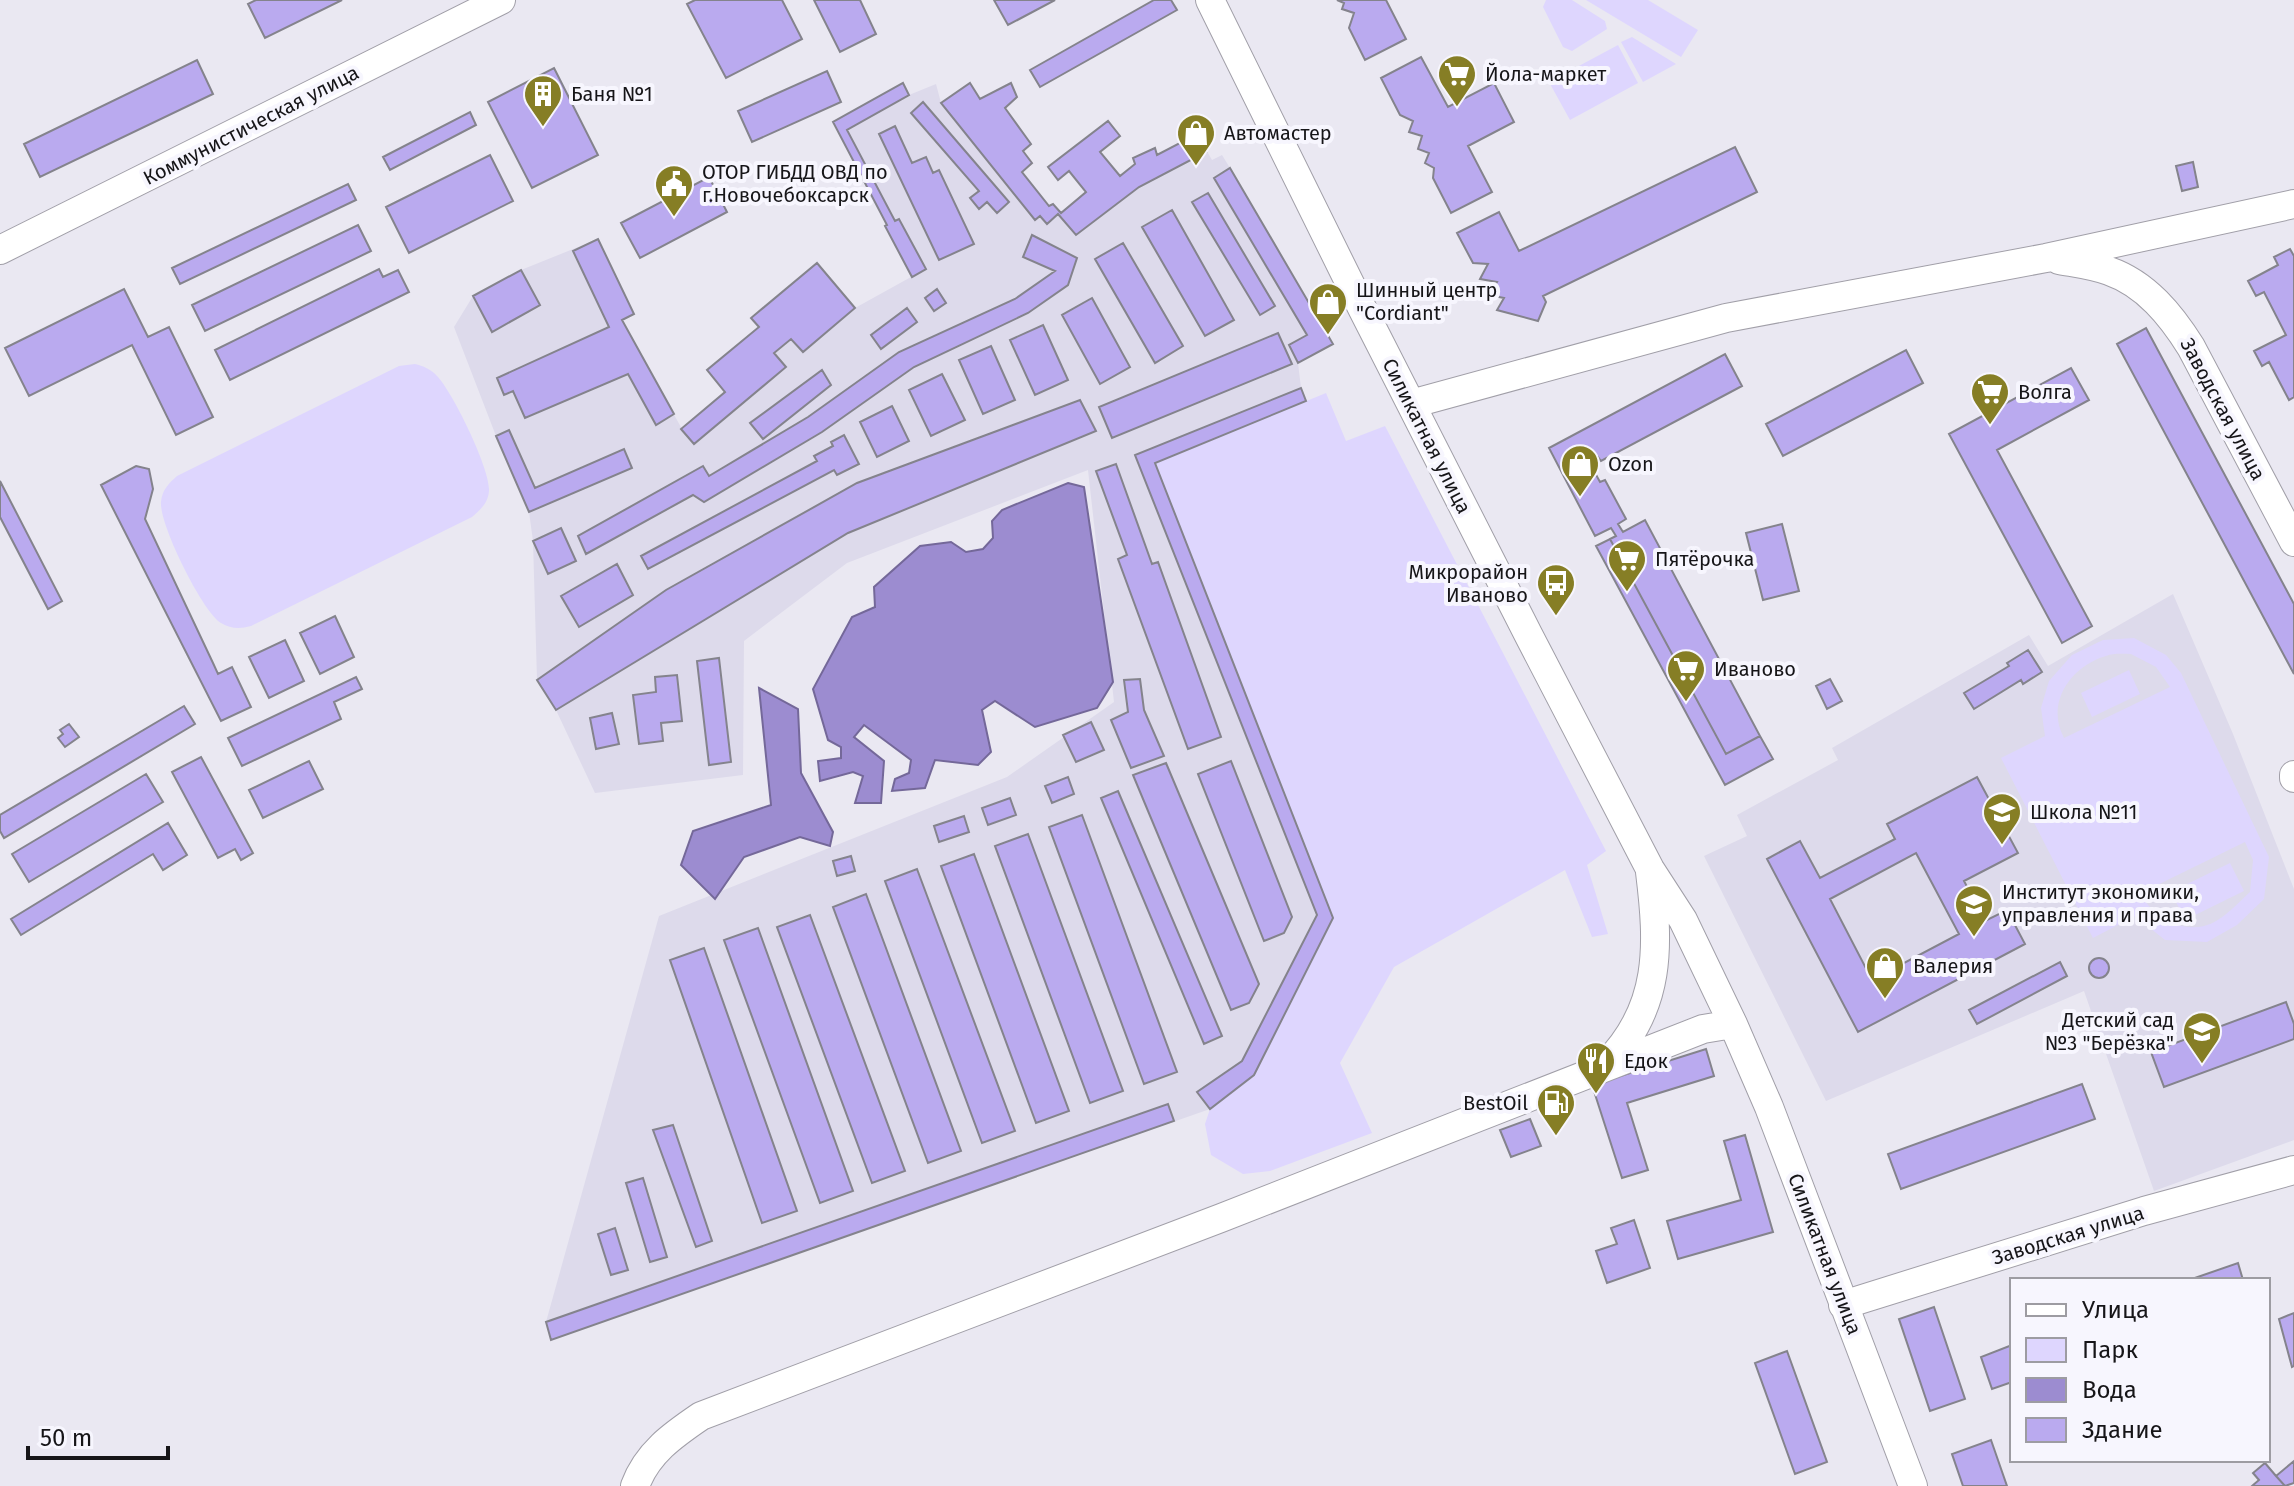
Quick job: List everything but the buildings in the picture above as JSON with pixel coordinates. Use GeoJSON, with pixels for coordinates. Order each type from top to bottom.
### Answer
{"type":"FeatureCollection","features":[{"type":"Feature","properties":{"kind":"street","name":"Силикатная улица"},"geometry":{"type":"LineString","coordinates":[[1210,0],[1411,404],[1650,869],[1683,920],[1733,1024],[1769,1107],[1913,1486]]}},
{"type":"Feature","properties":{"kind":"street","name":"Коммунистическая улица"},"geometry":{"type":"LineString","coordinates":[[0,250],[484,4]]}},
{"type":"Feature","properties":{"kind":"street"},"geometry":{"type":"LineString","coordinates":[[1411,404],[1726,318],[2046,258],[2294,204]]}},
{"type":"Feature","properties":{"kind":"street","name":"Заводская улица"},"geometry":{"type":"LineString","coordinates":[[2046,258],[2108,270],[2137,285],[2175,322],[2294,542]]}},
{"type":"Feature","properties":{"kind":"street"},"geometry":{"type":"LineString","coordinates":[[1603,1068],[1637,1027],[1648,1000],[1655,965],[1656,934],[1650,869]]}},
{"type":"Feature","properties":{"kind":"street"},"geometry":{"type":"LineString","coordinates":[[635,1486],[642,1468],[666,1440],[701,1416],[1206,1224],[1703,1029],[1733,1024]]}},
{"type":"Feature","properties":{"kind":"street","name":"Заводская улица"},"geometry":{"type":"LineString","coordinates":[[1843,1305],[2144,1211],[2294,1170]]}},
{"type":"Feature","properties":{"kind":"shaded area"},"geometry":{"type":"Polygon","coordinates":[[[903,83],[909,95],[936,84],[941,103],[970,83],[980,99],[1011,83],[1017,97],[1005,109],[1031,144],[1023,151],[1032,163],[1022,172],[1049,206],[1053,204],[1061,212],[1086,192],[1070,171],[1058,180],[1048,167],[1108,121],[1120,136],[1101,152],[1120,176],[1135,164],[1133,158],[1155,148],[1158,154],[1197,134],[1212,160],[1222,155],[1333,344],[1298,363],[1306,401],[1155,463],[1333,918],[1254,1075],[1210,1109],[551,1340],[546,1322],[659,916],[1007,777],[1114,702],[1088,470],[847,563],[744,641],[743,775],[595,793],[556,710],[537,680],[533,541],[529,512],[454,327],[473,296],[521,270],[598,239],[634,314],[622,321],[682,429],[725,392],[707,370],[758,327],[751,318],[817,263],[855,308],[911,277],[833,122],[903,83]]]}},
{"type":"Feature","properties":{"kind":"shaded area","name":"Школа №11"},"geometry":{"type":"Polygon","coordinates":[[[2173,594],[2294,889],[2294,1140],[2154,1191],[2084,991],[1826,1101],[1704,856],[1747,836],[1737,815],[1838,760],[1832,748],[2029,635],[2048,666],[2173,594]]]}},
{"type":"Feature","properties":{"kind":"green space"},"geometry":{"type":"Polygon","coordinates":[[[1546,0],[1572,0],[1605,21],[1607,29],[1572,51],[1563,47],[1543,7],[1546,0]]]}},
{"type":"Feature","properties":{"kind":"green space"},"geometry":{"type":"Polygon","coordinates":[[[1586,0],[1648,0],[1698,30],[1681,57],[1586,0]]]}},
{"type":"Feature","properties":{"kind":"green space"},"geometry":{"type":"Polygon","coordinates":[[[1632,37],[1676,64],[1643,82],[1621,42],[1632,37]]]}},
{"type":"Feature","properties":{"kind":"green space"},"geometry":{"type":"Polygon","coordinates":[[[1618,45],[1638,83],[1570,120],[1549,82],[1618,45]]]}},
{"type":"Feature","properties":{"kind":"green space"},"geometry":{"type":"Polygon","coordinates":[[[415,364],[432,371],[444,384],[469,431],[488,481],[489,491],[484,506],[472,517],[251,626],[236,628],[221,623],[203,602],[174,547],[162,513],[161,502],[166,487],[177,476],[399,366],[415,364]]]}},
{"type":"Feature","properties":{"kind":"green space"},"geometry":{"type":"Polygon","coordinates":[[[1326,393],[1346,441],[1385,426],[1606,851],[1587,865],[1608,934],[1592,937],[1565,870],[1394,967],[1340,1063],[1372,1133],[1270,1171],[1243,1174],[1211,1155],[1205,1124],[1210,1109],[1254,1075],[1333,918],[1155,463],[1326,393]]]}},
{"type":"Feature","properties":{"kind":"green space"},"geometry":{"type":"Polygon","coordinates":[[[2134,638],[2166,655],[2181,673],[2269,857],[2264,899],[2237,925],[2207,942],[2165,940],[2135,916],[2093,938],[2001,758],[2045,736],[2041,708],[2049,681],[2072,655],[2103,640],[2134,638]],[[2112,654],[2093,661],[2072,677],[2060,699],[2058,712],[2064,738],[2170,687],[2156,667],[2131,654],[2112,654]],[[2245,842],[2141,893],[2151,909],[2175,924],[2194,927],[2217,921],[2250,892],[2253,860],[2245,842]]]}},
{"type":"Feature","properties":{"kind":"green space"},"geometry":{"type":"Polygon","coordinates":[[[2129,670],[2140,694],[2092,717],[2081,693],[2129,670]]]}},
{"type":"Feature","properties":{"kind":"green space"},"geometry":{"type":"Polygon","coordinates":[[[2230,863],[2244,891],[2185,920],[2171,892],[2230,863]]]}},
{"type":"Feature","properties":{"kind":"water"},"geometry":{"type":"Polygon","coordinates":[[[1068,483],[1084,487],[1113,682],[1097,708],[1035,727],[995,701],[982,710],[991,752],[978,765],[935,760],[925,788],[892,791],[895,779],[909,773],[911,760],[864,725],[854,737],[884,761],[881,803],[855,803],[863,776],[853,772],[820,781],[818,761],[841,758],[841,747],[828,740],[813,689],[852,617],[875,607],[874,587],[920,546],[951,542],[966,552],[983,549],[993,538],[992,521],[1002,510],[1068,483]]]}},
{"type":"Feature","properties":{"kind":"water"},"geometry":{"type":"Polygon","coordinates":[[[759,688],[798,709],[801,773],[833,832],[830,846],[800,837],[744,857],[715,899],[681,865],[693,831],[771,805],[759,688]]]}},
{"type":"Feature","properties":{"kind":"place","name":"Йола-маркет"},"geometry":{"type":"Point","coordinates":[1457,108]}},
{"type":"Feature","properties":{"kind":"place","name":"Баня №1"},"geometry":{"type":"Point","coordinates":[543,128]}},
{"type":"Feature","properties":{"kind":"place","name":"Автомастер"},"geometry":{"type":"Point","coordinates":[1196,167]}},
{"type":"Feature","properties":{"kind":"place","name":"ОТОР ГИБДД ОВД по г.Новочебоксарск"},"geometry":{"type":"Point","coordinates":[674,218]}},
{"type":"Feature","properties":{"kind":"place","name":"Шинный центр \"Cordiant\""},"geometry":{"type":"Point","coordinates":[1328,336]}},
{"type":"Feature","properties":{"kind":"place","name":"Волга"},"geometry":{"type":"Point","coordinates":[1990,426]}},
{"type":"Feature","properties":{"kind":"place","name":"Ozon"},"geometry":{"type":"Point","coordinates":[1580,498]}},
{"type":"Feature","properties":{"kind":"place","name":"Пятёрочка"},"geometry":{"type":"Point","coordinates":[1627,593]}},
{"type":"Feature","properties":{"kind":"place","name":"Микрорайон Иваново"},"geometry":{"type":"Point","coordinates":[1556,617]}},
{"type":"Feature","properties":{"kind":"place","name":"Иваново"},"geometry":{"type":"Point","coordinates":[1686,703]}},
{"type":"Feature","properties":{"kind":"place","name":"Школа №11"},"geometry":{"type":"Point","coordinates":[2002,846]}},
{"type":"Feature","properties":{"kind":"place","name":"Институт экономики, управления и права"},"geometry":{"type":"Point","coordinates":[1974,938]}},
{"type":"Feature","properties":{"kind":"place","name":"Валерия"},"geometry":{"type":"Point","coordinates":[1885,1000]}},
{"type":"Feature","properties":{"kind":"place","name":"Детский сад №3 \"Берёзка\""},"geometry":{"type":"Point","coordinates":[2202,1065]}},
{"type":"Feature","properties":{"kind":"place","name":"Едок"},"geometry":{"type":"Point","coordinates":[1596,1095]}},
{"type":"Feature","properties":{"kind":"place","name":"BestOil"},"geometry":{"type":"Point","coordinates":[1556,1137]}}]}
